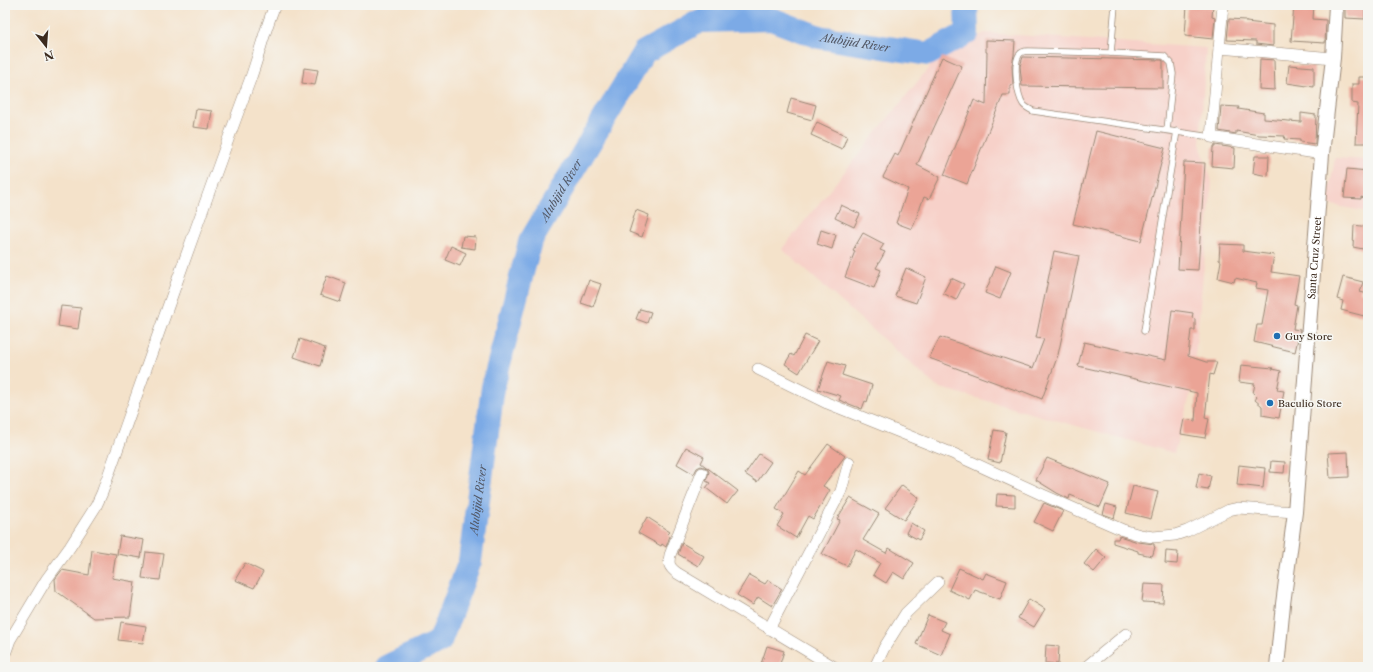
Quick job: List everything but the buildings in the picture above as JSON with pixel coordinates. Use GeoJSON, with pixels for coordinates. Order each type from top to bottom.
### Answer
{"type":"FeatureCollection","features":[{"type":"Feature","properties":{"kind":"street"},"geometry":{"type":"LineString","coordinates":[[5,654],[10,640],[46,580],[70,547],[96,506],[102,493],[206,196],[253,70],[267,24],[275,5]]}},
{"type":"Feature","properties":{"kind":"street"},"geometry":{"type":"LineString","coordinates":[[1223,5],[1211,137],[1322,154]]}},
{"type":"Feature","properties":{"kind":"street","name":"Santa Cruz Street"},"geometry":{"type":"LineString","coordinates":[[1277,667],[1283,604],[1295,512],[1322,154],[1333,58],[1336,5]]}},
{"type":"Feature","properties":{"kind":"street"},"geometry":{"type":"LineString","coordinates":[[1219,48],[1333,58]]}},
{"type":"Feature","properties":{"kind":"street"},"geometry":{"type":"LineString","coordinates":[[758,369],[827,403],[954,454],[1043,495],[1123,530],[1134,533],[1153,537],[1175,535],[1187,531],[1229,510],[1238,508],[1295,512]]}},
{"type":"Feature","properties":{"kind":"street"},"geometry":{"type":"LineString","coordinates":[[770,629],[841,491],[849,462]]}},
{"type":"Feature","properties":{"kind":"street"},"geometry":{"type":"LineString","coordinates":[[702,474],[670,555],[668,563],[670,568],[834,667]]}},
{"type":"Feature","properties":{"kind":"street"},"geometry":{"type":"LineString","coordinates":[[875,667],[884,648],[906,613],[938,582]]}},
{"type":"Feature","properties":{"kind":"street"},"geometry":{"type":"LineString","coordinates":[[1086,667],[1126,634]]}},
{"type":"Feature","properties":{"kind":"lane"},"geometry":{"type":"LineString","coordinates":[[1112,53],[1115,5]]}},
{"type":"Feature","properties":{"kind":"lane"},"geometry":{"type":"LineString","coordinates":[[1167,130],[1173,74],[1171,63],[1164,56],[1028,50],[1020,54],[1017,60],[1016,70],[1019,95],[1023,104],[1033,111],[1211,137]]}},
{"type":"Feature","properties":{"kind":"lane"},"geometry":{"type":"LineString","coordinates":[[1144,331],[1177,131]]}},
{"type":"Feature","properties":{"kind":"shaded area"},"geometry":{"type":"Polygon","coordinates":[[[985,33],[1206,48],[1200,144],[1212,182],[1192,388],[1174,453],[937,387],[782,249],[940,54],[985,33]]]}},
{"type":"Feature","properties":{"kind":"shaded area"},"geometry":{"type":"Polygon","coordinates":[[[1335,158],[1368,160],[1368,212],[1327,204],[1335,158]]]}},
{"type":"Feature","properties":{"kind":"waterway","name":"Alubijid River"},"geometry":{"type":"LineString","coordinates":[[386,667],[440,641],[470,561],[493,387],[530,242],[644,52],[700,21],[771,19],[819,37],[928,54],[967,33],[966,5]]}},
{"type":"Feature","properties":{"kind":"place","name":"Guy Store"},"geometry":{"type":"Point","coordinates":[1277,336]}},
{"type":"Feature","properties":{"kind":"place","name":"Baculio Store"},"geometry":{"type":"Point","coordinates":[1270,403]}}]}
